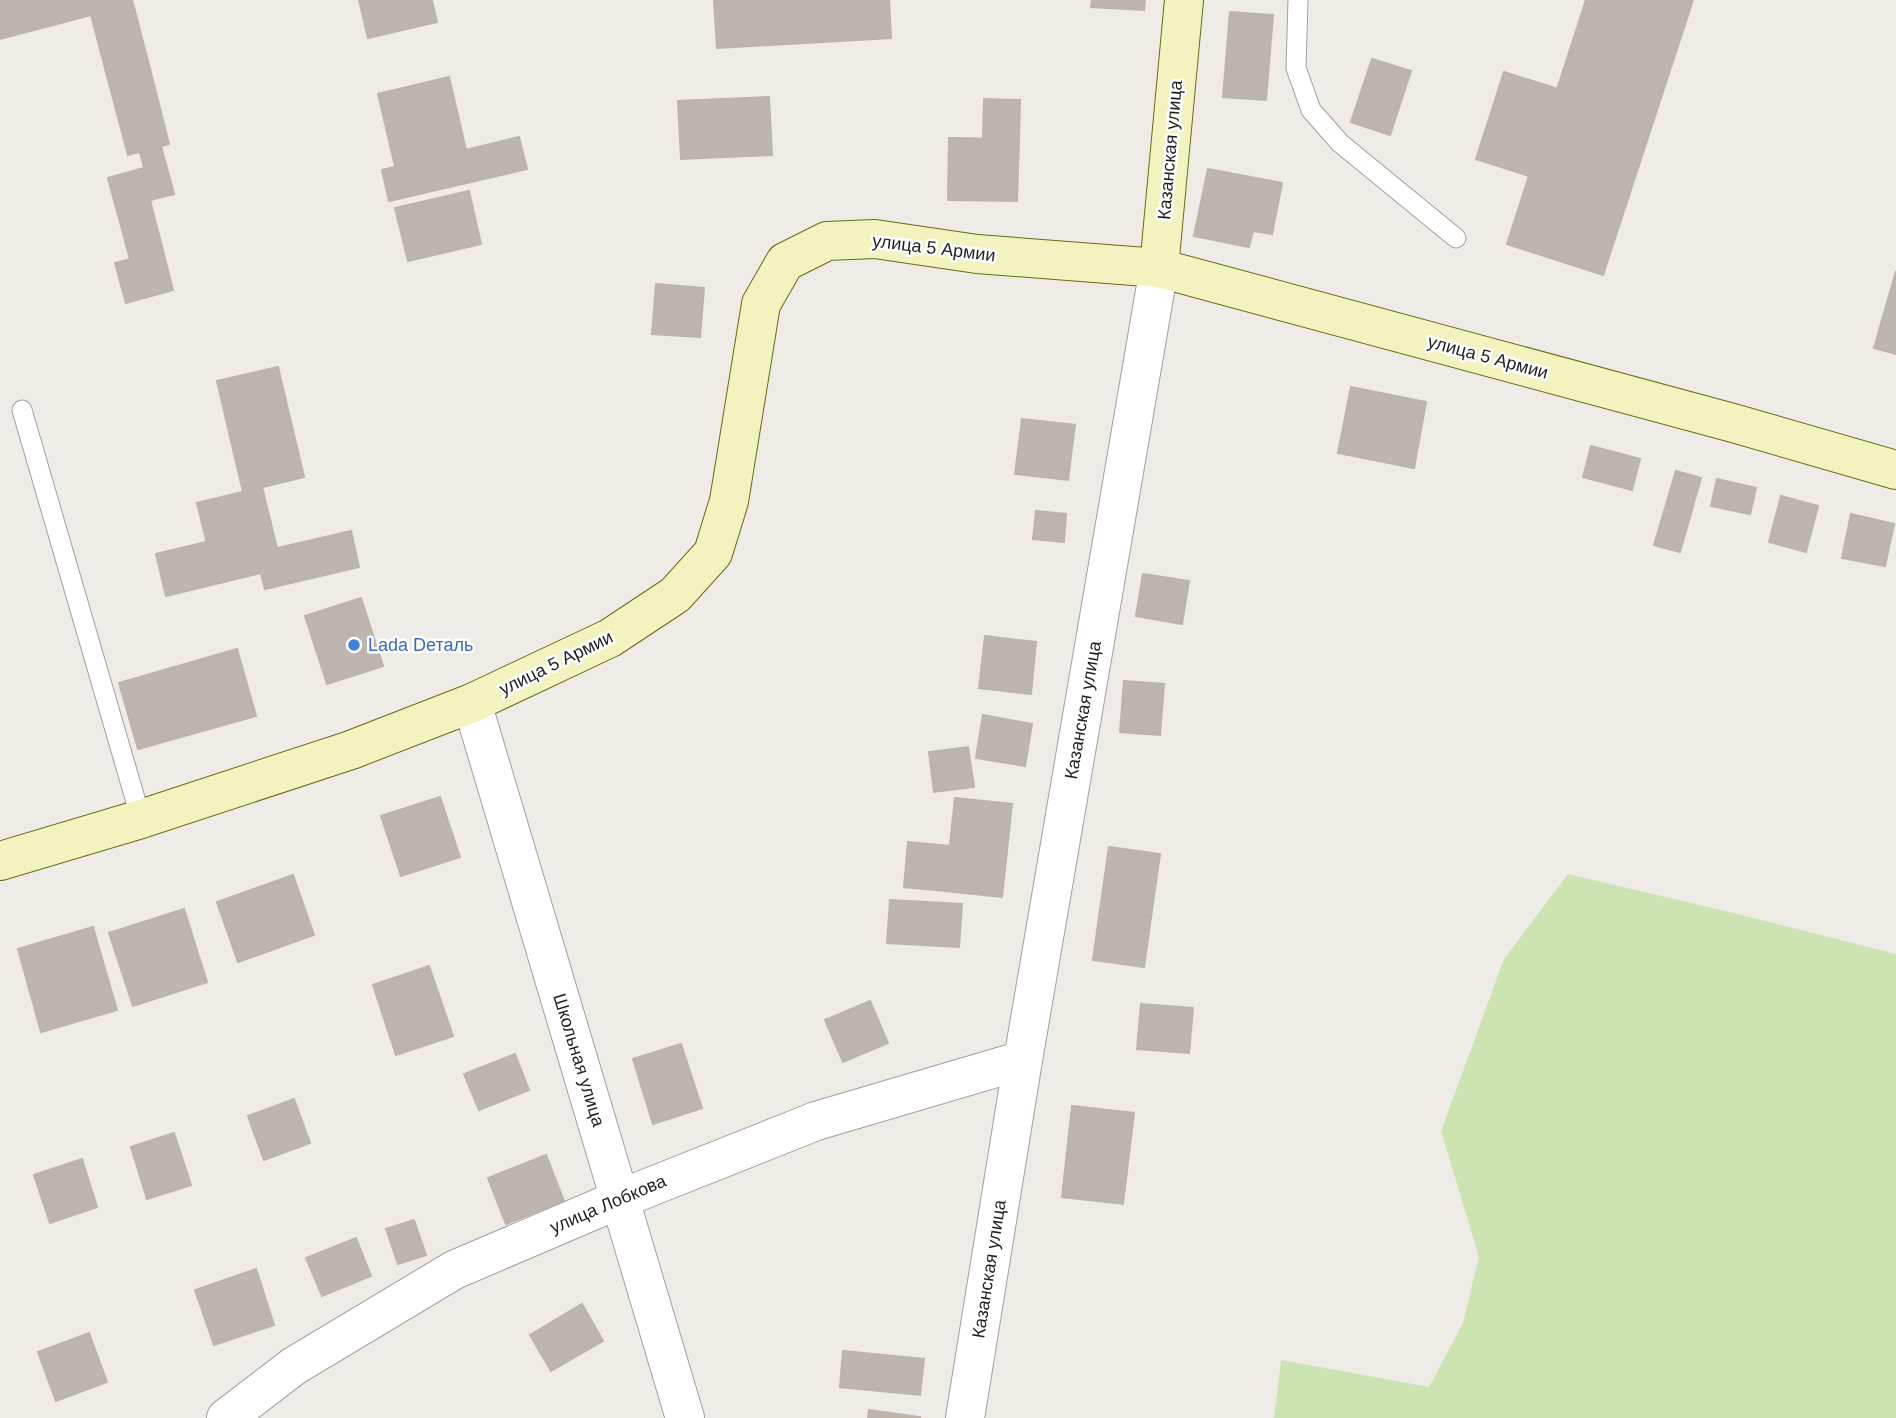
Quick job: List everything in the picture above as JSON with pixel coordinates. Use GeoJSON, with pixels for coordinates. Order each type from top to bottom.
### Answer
{"type":"FeatureCollection","features":[{"type":"Feature","properties":{"kind":"main road","name":"Казанская улица"},"geometry":{"type":"LineString","coordinates":[[1159,268],[1184,0]]}},
{"type":"Feature","properties":{"kind":"main road","name":"улица 5 Армии"},"geometry":{"type":"LineString","coordinates":[[0,861],[141,819],[352,750],[472,703],[610,638],[675,595],[713,554],[729,501],[761,304],[785,262],[827,241],[875,239],[977,254],[1159,268],[1733,423],[1896,470]]}},
{"type":"Feature","properties":{"kind":"street","name":"Казанская улица"},"geometry":{"type":"LineString","coordinates":[[965,1418],[1023,1060],[1159,268]]}},
{"type":"Feature","properties":{"kind":"street","name":"Школьная улица"},"geometry":{"type":"LineString","coordinates":[[472,703],[685,1418]]}},
{"type":"Feature","properties":{"kind":"street","name":"улица Лобкова"},"geometry":{"type":"LineString","coordinates":[[226,1418],[294,1366],[454,1270],[620,1199],[816,1121],[1023,1060]]}},
{"type":"Feature","properties":{"kind":"lane"},"geometry":{"type":"LineString","coordinates":[[1298,0],[1296,68],[1311,110],[1340,144],[1456,238]]}},
{"type":"Feature","properties":{"kind":"lane"},"geometry":{"type":"LineString","coordinates":[[22,410],[141,819]]}},
{"type":"Feature","properties":{"kind":"green space"},"geometry":{"type":"Polygon","coordinates":[[[1568,874],[1896,954],[1896,1418],[1274,1418],[1281,1360],[1429,1387],[1463,1323],[1479,1257],[1441,1131],[1504,959],[1568,874]]]}},
{"type":"Feature","properties":{"kind":"building"},"geometry":{"type":"Polygon","coordinates":[[[0,0],[87,0],[91,15],[0,39],[0,0]]]}},
{"type":"Feature","properties":{"kind":"building"},"geometry":{"type":"Polygon","coordinates":[[[87,0],[132,0],[148,61],[106,72],[87,0]]]}},
{"type":"Feature","properties":{"kind":"building"},"geometry":{"type":"Polygon","coordinates":[[[359,0],[432,0],[437,22],[368,38],[359,0]]]}},
{"type":"Feature","properties":{"kind":"building"},"geometry":{"type":"Polygon","coordinates":[[[714,0],[889,0],[891,38],[717,48],[714,0]]]}},
{"type":"Feature","properties":{"kind":"building"},"geometry":{"type":"Polygon","coordinates":[[[1092,0],[1145,0],[1144,10],[1091,7],[1092,0]]]}},
{"type":"Feature","properties":{"kind":"building"},"geometry":{"type":"Polygon","coordinates":[[[1586,0],[1693,0],[1603,275],[1507,244],[1586,0]]]}},
{"type":"Feature","properties":{"kind":"building"},"geometry":{"type":"Polygon","coordinates":[[[1230,12],[1273,15],[1266,100],[1223,97],[1230,12]]]}},
{"type":"Feature","properties":{"kind":"building"},"geometry":{"type":"Polygon","coordinates":[[[1372,59],[1411,71],[1390,135],[1351,122],[1372,59]]]}},
{"type":"Feature","properties":{"kind":"building"},"geometry":{"type":"Polygon","coordinates":[[[148,61],[169,144],[128,155],[106,72],[148,61]]]}},
{"type":"Feature","properties":{"kind":"building"},"geometry":{"type":"Polygon","coordinates":[[[1504,72],[1558,89],[1529,176],[1476,159],[1504,72]]]}},
{"type":"Feature","properties":{"kind":"building"},"geometry":{"type":"Polygon","coordinates":[[[449,77],[466,150],[395,166],[378,94],[449,77]]]}},
{"type":"Feature","properties":{"kind":"building"},"geometry":{"type":"Polygon","coordinates":[[[769,97],[772,155],[681,159],[678,101],[769,97]]]}},
{"type":"Feature","properties":{"kind":"building"},"geometry":{"type":"Polygon","coordinates":[[[984,99],[1020,100],[1019,139],[983,139],[984,99]]]}},
{"type":"Feature","properties":{"kind":"building"},"geometry":{"type":"Polygon","coordinates":[[[519,137],[527,169],[389,201],[382,170],[519,137]]]}},
{"type":"Feature","properties":{"kind":"building"},"geometry":{"type":"Polygon","coordinates":[[[949,138],[1019,139],[1017,201],[948,200],[949,138]]]}},
{"type":"Feature","properties":{"kind":"building"},"geometry":{"type":"Polygon","coordinates":[[[161,146],[174,194],[150,200],[163,251],[130,259],[108,178],[144,168],[140,152],[161,146]]]}},
{"type":"Feature","properties":{"kind":"building"},"geometry":{"type":"Polygon","coordinates":[[[1208,169],[1282,183],[1272,234],[1253,231],[1249,247],[1194,236],[1208,169]]]}},
{"type":"Feature","properties":{"kind":"building"},"geometry":{"type":"Polygon","coordinates":[[[469,191],[481,244],[408,261],[395,208],[469,191]]]}},
{"type":"Feature","properties":{"kind":"building"},"geometry":{"type":"Polygon","coordinates":[[[163,251],[173,290],[126,303],[115,263],[163,251]]]}},
{"type":"Feature","properties":{"kind":"building"},"geometry":{"type":"Polygon","coordinates":[[[1896,271],[1896,354],[1874,348],[1896,271]]]}},
{"type":"Feature","properties":{"kind":"building"},"geometry":{"type":"Polygon","coordinates":[[[656,284],[704,288],[700,337],[652,334],[656,284]]]}},
{"type":"Feature","properties":{"kind":"building"},"geometry":{"type":"Polygon","coordinates":[[[278,367],[304,477],[243,492],[217,381],[278,367]]]}},
{"type":"Feature","properties":{"kind":"building"},"geometry":{"type":"Polygon","coordinates":[[[1351,387],[1426,402],[1414,468],[1338,453],[1351,387]]]}},
{"type":"Feature","properties":{"kind":"building"},"geometry":{"type":"Polygon","coordinates":[[[1022,419],[1075,425],[1068,480],[1015,474],[1022,419]]]}},
{"type":"Feature","properties":{"kind":"building"},"geometry":{"type":"Polygon","coordinates":[[[1591,446],[1640,459],[1632,490],[1583,477],[1591,446]]]}},
{"type":"Feature","properties":{"kind":"building"},"geometry":{"type":"Polygon","coordinates":[[[1676,471],[1701,478],[1680,552],[1654,545],[1676,471]]]}},
{"type":"Feature","properties":{"kind":"building"},"geometry":{"type":"Polygon","coordinates":[[[1717,479],[1756,488],[1750,514],[1711,506],[1717,479]]]}},
{"type":"Feature","properties":{"kind":"building"},"geometry":{"type":"Polygon","coordinates":[[[262,487],[277,548],[212,564],[197,503],[262,487]]]}},
{"type":"Feature","properties":{"kind":"building"},"geometry":{"type":"Polygon","coordinates":[[[1781,496],[1818,506],[1806,552],[1769,542],[1781,496]]]}},
{"type":"Feature","properties":{"kind":"building"},"geometry":{"type":"Polygon","coordinates":[[[1036,511],[1066,514],[1064,542],[1033,539],[1036,511]]]}},
{"type":"Feature","properties":{"kind":"building"},"geometry":{"type":"Polygon","coordinates":[[[1851,514],[1894,524],[1885,566],[1842,558],[1851,514]]]}},
{"type":"Feature","properties":{"kind":"building"},"geometry":{"type":"Polygon","coordinates":[[[351,531],[359,567],[265,589],[256,553],[351,531]]]}},
{"type":"Feature","properties":{"kind":"building"},"geometry":{"type":"Polygon","coordinates":[[[206,542],[212,564],[256,553],[261,573],[166,596],[156,554],[206,542]]]}},
{"type":"Feature","properties":{"kind":"building"},"geometry":{"type":"Polygon","coordinates":[[[1143,574],[1189,581],[1182,624],[1136,616],[1143,574]]]}},
{"type":"Feature","properties":{"kind":"building"},"geometry":{"type":"Polygon","coordinates":[[[361,598],[383,666],[327,684],[305,616],[361,598]]]}},
{"type":"Feature","properties":{"kind":"building"},"geometry":{"type":"Polygon","coordinates":[[[985,636],[1036,642],[1031,694],[979,688],[985,636]]]}},
{"type":"Feature","properties":{"kind":"building"},"geometry":{"type":"Polygon","coordinates":[[[237,649],[256,716],[138,749],[119,683],[237,649]]]}},
{"type":"Feature","properties":{"kind":"building"},"geometry":{"type":"Polygon","coordinates":[[[1124,681],[1164,684],[1160,735],[1120,732],[1124,681]]]}},
{"type":"Feature","properties":{"kind":"building"},"geometry":{"type":"Polygon","coordinates":[[[983,715],[1032,724],[1025,766],[976,758],[983,715]]]}},
{"type":"Feature","properties":{"kind":"building"},"geometry":{"type":"Polygon","coordinates":[[[968,747],[974,787],[934,792],[929,752],[968,747]]]}},
{"type":"Feature","properties":{"kind":"building"},"geometry":{"type":"Polygon","coordinates":[[[440,797],[460,857],[401,876],[381,816],[440,797]]]}},
{"type":"Feature","properties":{"kind":"building"},"geometry":{"type":"Polygon","coordinates":[[[955,798],[1012,804],[1002,897],[945,891],[955,798]]]}},
{"type":"Feature","properties":{"kind":"building"},"geometry":{"type":"Polygon","coordinates":[[[908,842],[950,846],[945,891],[904,887],[908,842]]]}},
{"type":"Feature","properties":{"kind":"building"},"geometry":{"type":"Polygon","coordinates":[[[1109,847],[1160,854],[1151,917],[1100,910],[1109,847]]]}},
{"type":"Feature","properties":{"kind":"building"},"geometry":{"type":"Polygon","coordinates":[[[293,875],[314,935],[238,962],[217,902],[293,875]]]}},
{"type":"Feature","properties":{"kind":"building"},"geometry":{"type":"Polygon","coordinates":[[[890,900],[962,904],[959,947],[887,943],[890,900]]]}},
{"type":"Feature","properties":{"kind":"building"},"geometry":{"type":"Polygon","coordinates":[[[184,909],[207,982],[133,1006],[109,933],[184,909]]]}},
{"type":"Feature","properties":{"kind":"building"},"geometry":{"type":"Polygon","coordinates":[[[1100,910],[1151,917],[1144,967],[1093,960],[1100,910]]]}},
{"type":"Feature","properties":{"kind":"building"},"geometry":{"type":"Polygon","coordinates":[[[93,927],[117,1010],[41,1032],[18,949],[93,927]]]}},
{"type":"Feature","properties":{"kind":"building"},"geometry":{"type":"Polygon","coordinates":[[[429,966],[453,1036],[396,1055],[373,985],[429,966]]]}},
{"type":"Feature","properties":{"kind":"building"},"geometry":{"type":"Polygon","coordinates":[[[870,1001],[888,1043],[843,1062],[825,1020],[870,1001]]]}},
{"type":"Feature","properties":{"kind":"building"},"geometry":{"type":"Polygon","coordinates":[[[1141,1004],[1193,1008],[1189,1053],[1137,1049],[1141,1004]]]}},
{"type":"Feature","properties":{"kind":"building"},"geometry":{"type":"Polygon","coordinates":[[[681,1044],[702,1108],[653,1124],[633,1059],[681,1044]]]}},
{"type":"Feature","properties":{"kind":"building"},"geometry":{"type":"Polygon","coordinates":[[[515,1054],[529,1090],[479,1110],[464,1074],[515,1054]]]}},
{"type":"Feature","properties":{"kind":"building"},"geometry":{"type":"Polygon","coordinates":[[[294,1099],[310,1143],[264,1160],[248,1116],[294,1099]]]}},
{"type":"Feature","properties":{"kind":"building"},"geometry":{"type":"Polygon","coordinates":[[[1072,1106],[1134,1113],[1123,1204],[1062,1197],[1072,1106]]]}},
{"type":"Feature","properties":{"kind":"building"},"geometry":{"type":"Polygon","coordinates":[[[174,1133],[191,1185],[147,1199],[131,1147],[174,1133]]]}},
{"type":"Feature","properties":{"kind":"building"},"geometry":{"type":"Polygon","coordinates":[[[546,1155],[564,1201],[506,1224],[488,1178],[546,1155]]]}},
{"type":"Feature","properties":{"kind":"building"},"geometry":{"type":"Polygon","coordinates":[[[82,1159],[97,1207],[50,1223],[34,1175],[82,1159]]]}},
{"type":"Feature","properties":{"kind":"building"},"geometry":{"type":"Polygon","coordinates":[[[414,1220],[426,1255],[398,1264],[386,1229],[414,1220]]]}},
{"type":"Feature","properties":{"kind":"building"},"geometry":{"type":"Polygon","coordinates":[[[356,1238],[371,1276],[322,1296],[306,1258],[356,1238]]]}},
{"type":"Feature","properties":{"kind":"building"},"geometry":{"type":"Polygon","coordinates":[[[256,1269],[274,1325],[214,1345],[195,1290],[256,1269]]]}},
{"type":"Feature","properties":{"kind":"building"},"geometry":{"type":"Polygon","coordinates":[[[582,1304],[603,1341],[551,1371],[530,1335],[582,1304]]]}},
{"type":"Feature","properties":{"kind":"building"},"geometry":{"type":"Polygon","coordinates":[[[89,1333],[107,1382],[56,1401],[38,1352],[89,1333]]]}},
{"type":"Feature","properties":{"kind":"building"},"geometry":{"type":"Polygon","coordinates":[[[843,1351],[924,1359],[920,1395],[840,1387],[843,1351]]]}},
{"type":"Feature","properties":{"kind":"building"},"geometry":{"type":"Polygon","coordinates":[[[869,1410],[920,1417],[920,1418],[868,1418],[869,1410]]]}},
{"type":"Feature","properties":{"kind":"place","name":"Lada Dеталь"},"geometry":{"type":"Point","coordinates":[354,645]}}]}
